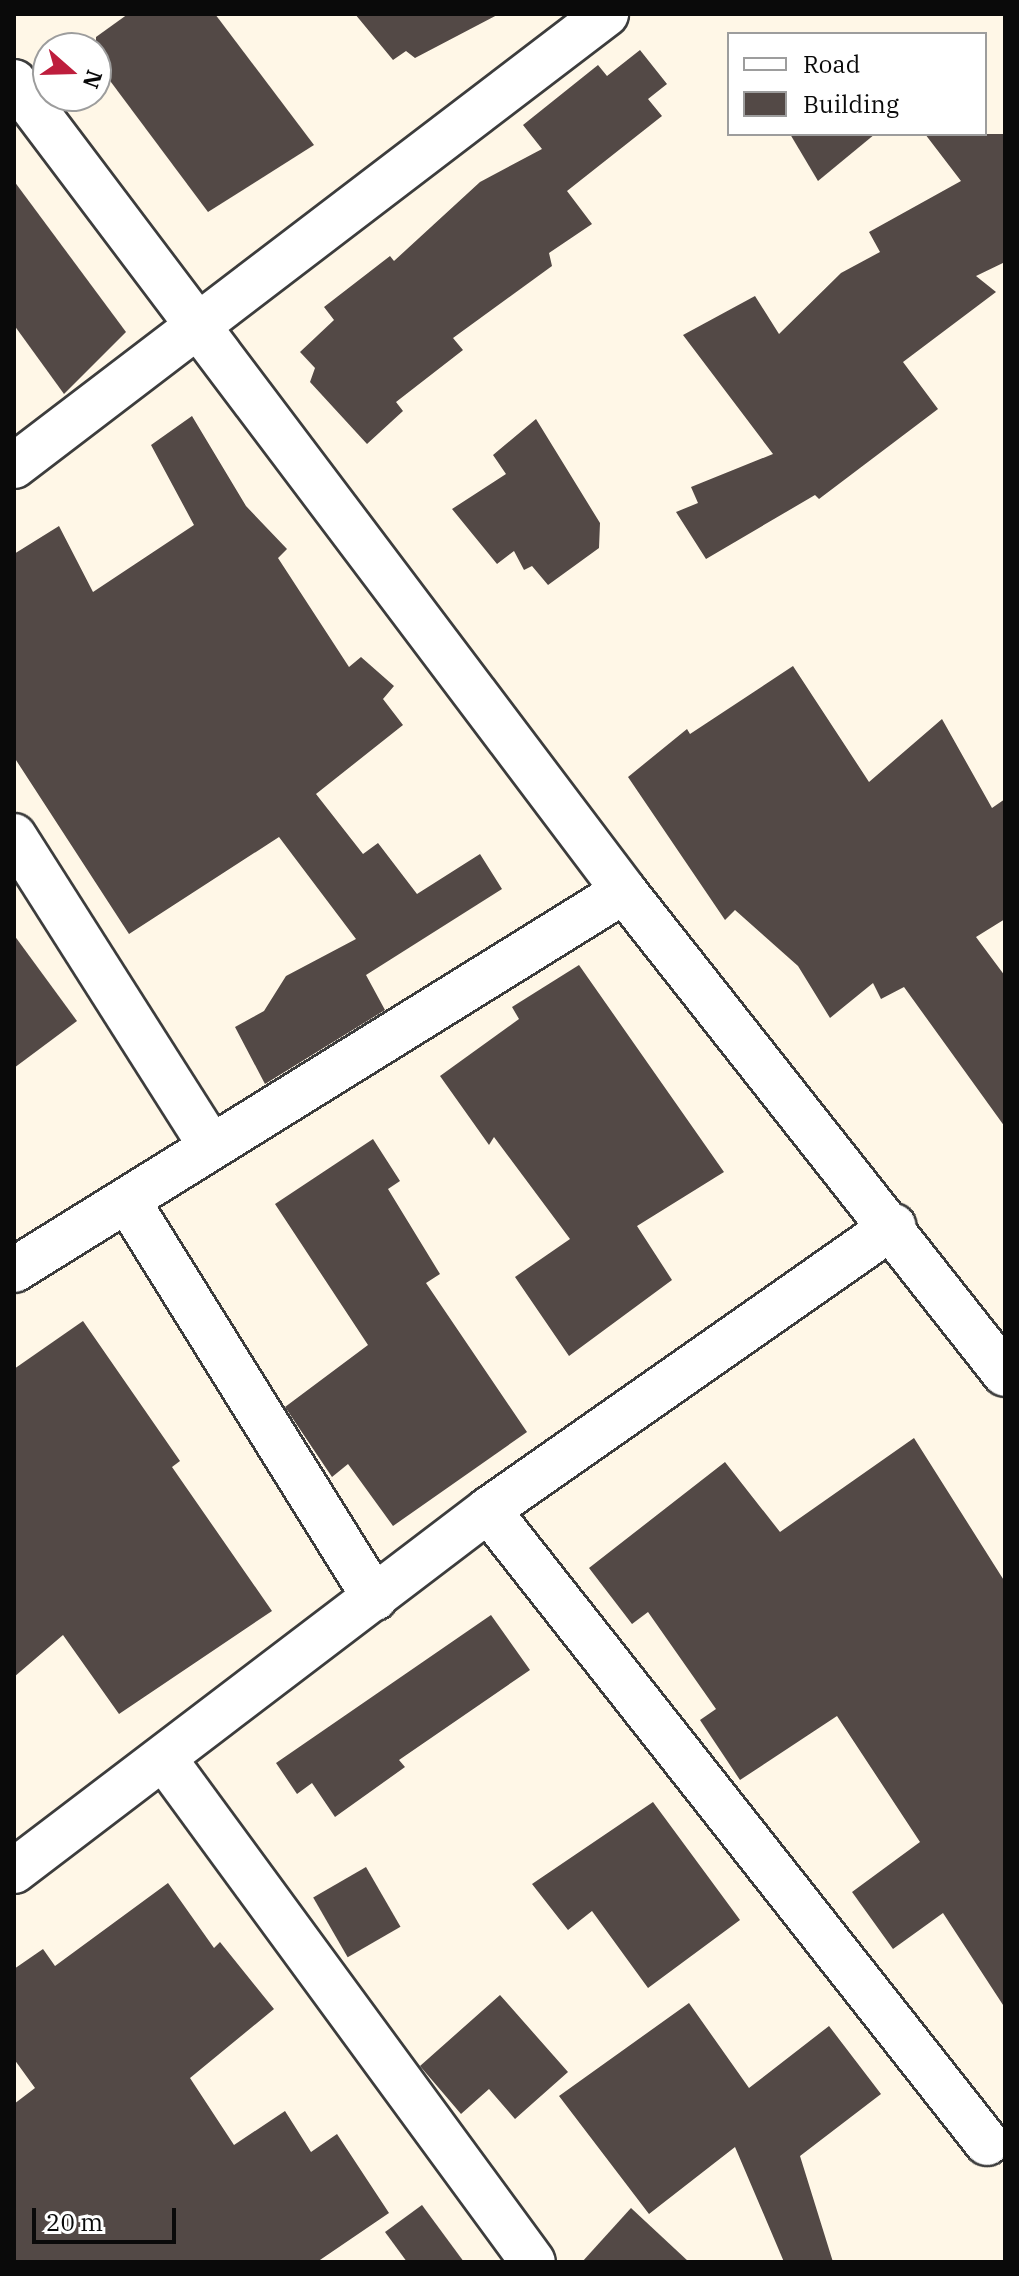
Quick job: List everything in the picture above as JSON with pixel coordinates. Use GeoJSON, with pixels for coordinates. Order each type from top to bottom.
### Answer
{"type":"FeatureCollection","features":[{"type":"Feature","properties":{"kind":"street"},"geometry":{"type":"LineString","coordinates":[[14,466],[198,321],[606,14]]}},
{"type":"Feature","properties":{"kind":"street"},"geometry":{"type":"LineString","coordinates":[[14,82],[198,321],[624,891],[893,1226],[1005,1374]]}},
{"type":"Feature","properties":{"kind":"street"},"geometry":{"type":"LineString","coordinates":[[14,836],[211,1147]]}},
{"type":"Feature","properties":{"kind":"street"},"geometry":{"type":"LineString","coordinates":[[14,1270],[624,891]]}},
{"type":"Feature","properties":{"kind":"street"},"geometry":{"type":"LineString","coordinates":[[127,1200],[375,1598]]}},
{"type":"Feature","properties":{"kind":"street"},"geometry":{"type":"LineString","coordinates":[[14,1871],[165,1760],[488,1510],[893,1226]]}},
{"type":"Feature","properties":{"kind":"street"},"geometry":{"type":"LineString","coordinates":[[488,1510],[987,2143]]}},
{"type":"Feature","properties":{"kind":"street"},"geometry":{"type":"LineString","coordinates":[[165,1760],[533,2262]]}},
{"type":"Feature","properties":{"kind":"building"},"geometry":{"type":"Polygon","coordinates":[[[128,14],[215,14],[314,145],[208,212],[112,83],[112,32],[103,32],[128,14]]]}},
{"type":"Feature","properties":{"kind":"building"},"geometry":{"type":"Polygon","coordinates":[[[355,14],[499,14],[415,58],[406,51],[393,60],[355,14]]]}},
{"type":"Feature","properties":{"kind":"building"},"geometry":{"type":"Polygon","coordinates":[[[640,50],[667,84],[648,99],[662,116],[567,191],[592,224],[549,253],[552,266],[453,338],[463,350],[396,402],[403,411],[367,444],[310,382],[315,368],[300,352],[334,320],[324,307],[390,256],[394,261],[480,182],[542,149],[523,125],[598,65],[607,76],[640,50]]]}},
{"type":"Feature","properties":{"kind":"building"},"geometry":{"type":"Polygon","coordinates":[[[1005,134],[1005,262],[976,276],[996,292],[903,362],[938,409],[819,499],[815,495],[706,559],[676,512],[698,503],[691,487],[773,454],[683,335],[755,296],[779,334],[841,273],[880,252],[869,232],[961,181],[927,136],[1005,134]]]}},
{"type":"Feature","properties":{"kind":"building"},"geometry":{"type":"Polygon","coordinates":[[[791,136],[873,136],[818,181],[791,136]]]}},
{"type":"Feature","properties":{"kind":"building"},"geometry":{"type":"Polygon","coordinates":[[[14,181],[126,332],[64,394],[14,325],[14,181]]]}},
{"type":"Feature","properties":{"kind":"building"},"geometry":{"type":"Polygon","coordinates":[[[192,416],[246,506],[287,549],[278,558],[349,667],[361,657],[394,686],[383,699],[403,725],[316,794],[363,854],[378,843],[417,894],[480,854],[502,889],[366,975],[385,1010],[265,1084],[235,1027],[264,1011],[286,976],[356,939],[279,837],[129,934],[14,757],[14,554],[59,526],[93,592],[194,525],[151,445],[192,416]]]}},
{"type":"Feature","properties":{"kind":"building"},"geometry":{"type":"Polygon","coordinates":[[[536,419],[600,523],[599,548],[548,585],[532,566],[524,570],[514,551],[497,564],[452,509],[506,474],[493,455],[536,419]]]}},
{"type":"Feature","properties":{"kind":"building"},"geometry":{"type":"Polygon","coordinates":[[[793,666],[869,782],[942,719],[992,808],[1005,799],[1005,919],[976,937],[1005,976],[1005,1127],[904,987],[881,999],[873,983],[830,1018],[798,966],[735,910],[725,920],[628,777],[687,729],[690,734],[793,666]]]}},
{"type":"Feature","properties":{"kind":"building"},"geometry":{"type":"Polygon","coordinates":[[[14,935],[77,1021],[14,1068],[14,935]]]}},
{"type":"Feature","properties":{"kind":"building"},"geometry":{"type":"Polygon","coordinates":[[[579,965],[724,1172],[637,1226],[672,1280],[569,1356],[515,1277],[570,1239],[494,1137],[489,1145],[440,1076],[519,1019],[512,1007],[579,965]]]}},
{"type":"Feature","properties":{"kind":"building"},"geometry":{"type":"Polygon","coordinates":[[[373,1139],[400,1181],[388,1189],[440,1274],[426,1283],[527,1432],[393,1526],[348,1464],[332,1477],[285,1407],[368,1345],[275,1204],[373,1139]]]}},
{"type":"Feature","properties":{"kind":"building"},"geometry":{"type":"Polygon","coordinates":[[[83,1321],[180,1461],[172,1467],[272,1611],[119,1714],[63,1635],[14,1677],[14,1369],[83,1321]]]}},
{"type":"Feature","properties":{"kind":"building"},"geometry":{"type":"Polygon","coordinates":[[[914,1438],[1005,1582],[1005,2008],[943,1913],[893,1949],[852,1892],[920,1842],[837,1716],[740,1780],[700,1720],[716,1709],[648,1612],[632,1624],[589,1568],[725,1462],[780,1532],[914,1438]]]}},
{"type":"Feature","properties":{"kind":"building"},"geometry":{"type":"Polygon","coordinates":[[[491,1615],[530,1670],[399,1760],[405,1767],[335,1817],[312,1783],[297,1794],[276,1763],[491,1615]]]}},
{"type":"Feature","properties":{"kind":"building"},"geometry":{"type":"Polygon","coordinates":[[[653,1802],[740,1920],[648,1988],[592,1911],[568,1930],[532,1884],[653,1802]]]}},
{"type":"Feature","properties":{"kind":"building"},"geometry":{"type":"Polygon","coordinates":[[[366,1867],[400,1927],[348,1957],[313,1897],[366,1867]]]}},
{"type":"Feature","properties":{"kind":"building"},"geometry":{"type":"Polygon","coordinates":[[[168,1883],[214,1948],[220,1942],[274,2009],[190,2078],[234,2145],[285,2111],[311,2152],[337,2134],[389,2213],[317,2262],[14,2262],[14,2104],[35,2088],[14,2059],[14,1969],[43,1949],[55,1966],[168,1883]]]}},
{"type":"Feature","properties":{"kind":"building"},"geometry":{"type":"Polygon","coordinates":[[[500,1995],[568,2072],[515,2119],[489,2089],[461,2114],[420,2066],[500,1995]]]}},
{"type":"Feature","properties":{"kind":"building"},"geometry":{"type":"Polygon","coordinates":[[[689,2003],[749,2088],[829,2026],[881,2094],[800,2156],[833,2262],[784,2262],[735,2147],[649,2214],[559,2096],[689,2003]]]}},
{"type":"Feature","properties":{"kind":"building"},"geometry":{"type":"Polygon","coordinates":[[[422,2205],[464,2262],[407,2262],[385,2232],[422,2205]]]}},
{"type":"Feature","properties":{"kind":"building"},"geometry":{"type":"Polygon","coordinates":[[[631,2208],[689,2262],[582,2262],[631,2208]]]}}]}
